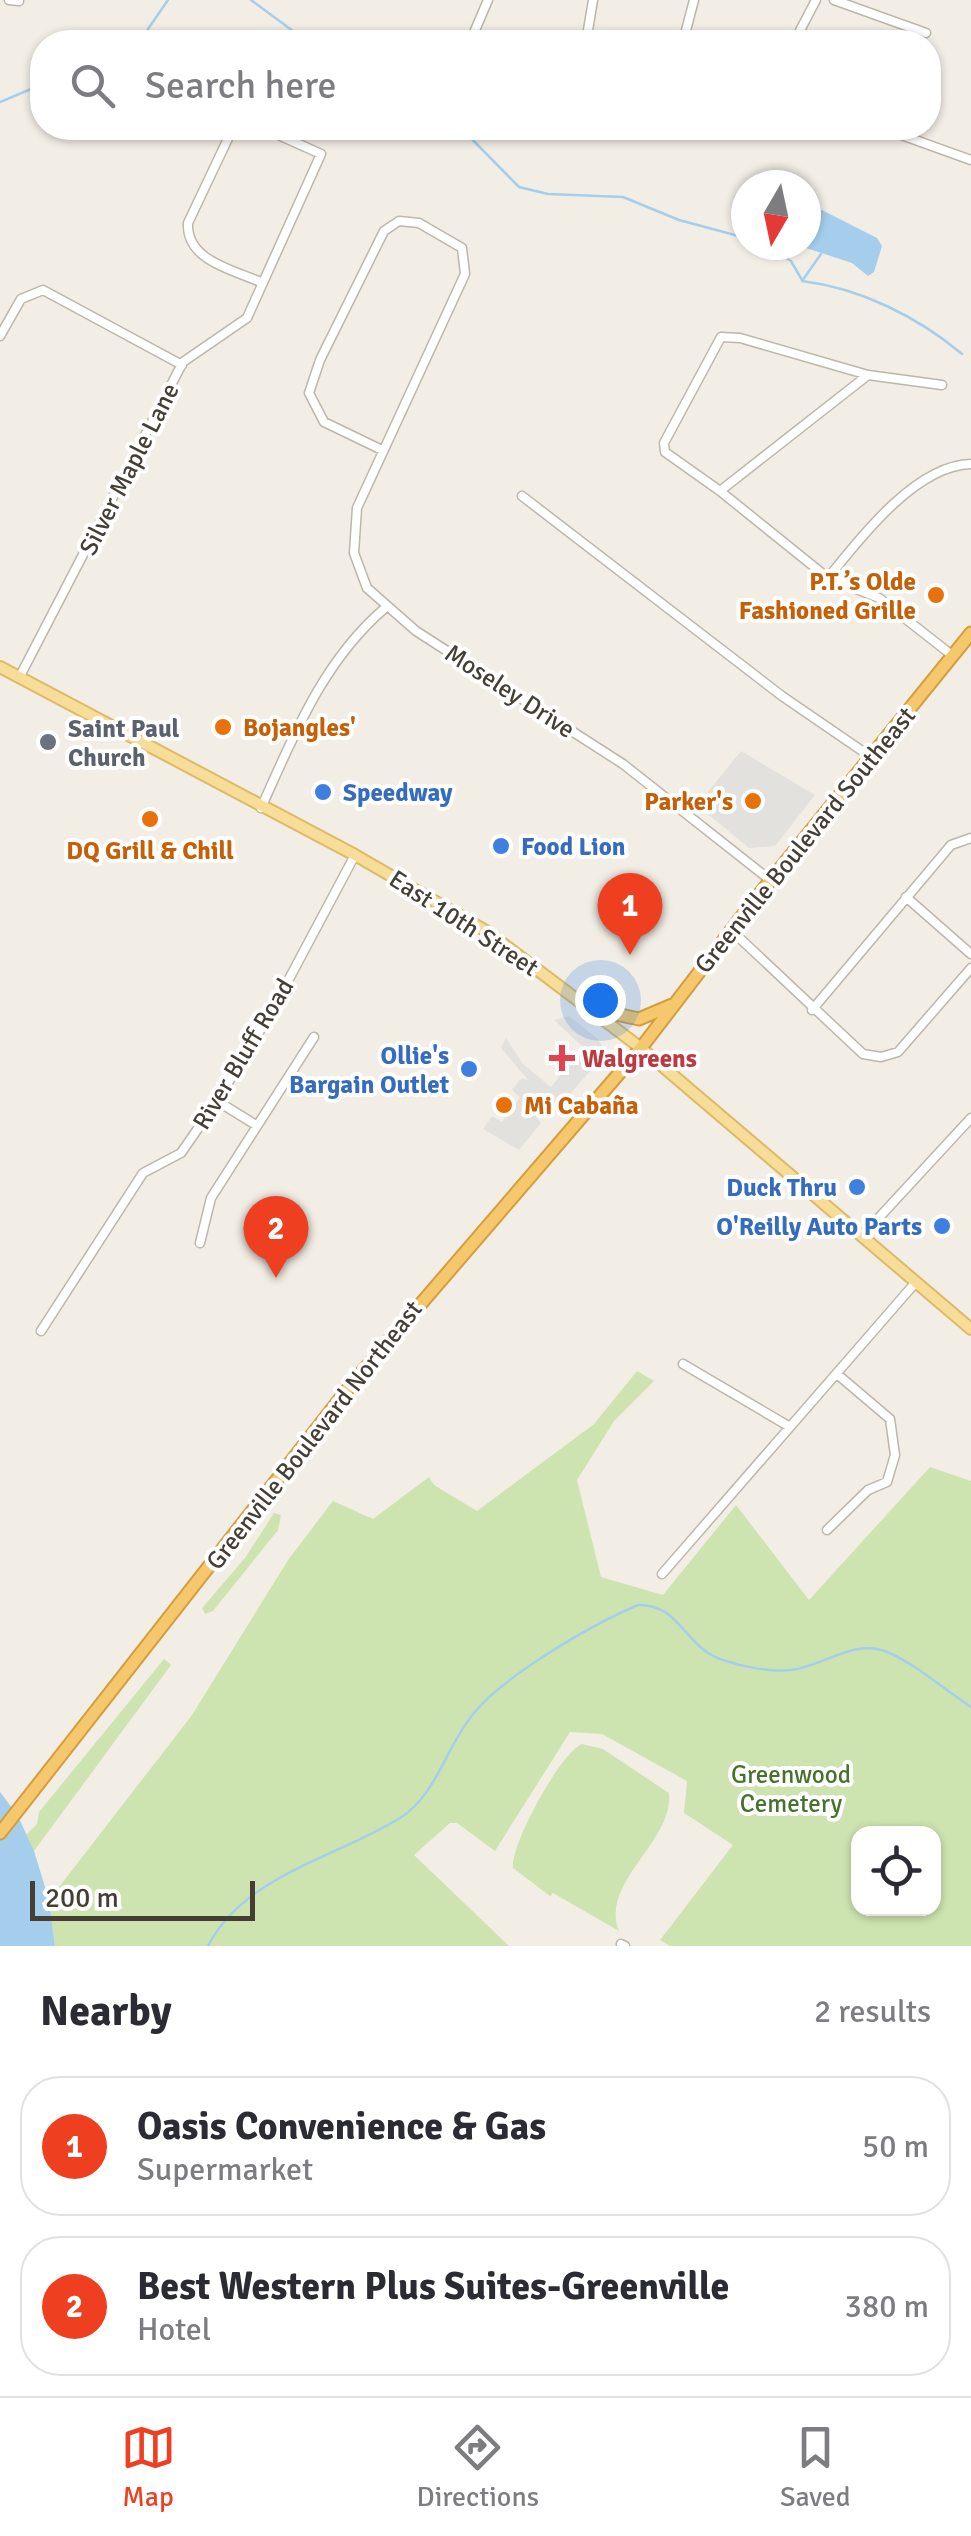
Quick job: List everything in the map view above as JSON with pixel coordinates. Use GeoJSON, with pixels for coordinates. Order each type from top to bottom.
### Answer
{"type":"FeatureCollection","features":[{"type":"Feature","properties":{"kind":"highway","name":"Greenville Boulevard Southeast"},"geometry":{"type":"LineString","coordinates":[[641,1048],[770,880],[971,633]]}},
{"type":"Feature","properties":{"kind":"highway"},"geometry":{"type":"LineString","coordinates":[[588,1008],[639,1019],[676,1003]]}},
{"type":"Feature","properties":{"kind":"highway","name":"Greenville Boulevard Northeast"},"geometry":{"type":"LineString","coordinates":[[0,1833],[396,1330],[641,1048]]}},
{"type":"Feature","properties":{"kind":"main road","name":"East 10th Street"},"geometry":{"type":"LineString","coordinates":[[0,668],[355,855],[486,931],[641,1048],[968,1322]]}},
{"type":"Feature","properties":{"kind":"street"},"geometry":{"type":"LineString","coordinates":[[475,30],[488,0]]}},
{"type":"Feature","properties":{"kind":"street"},"geometry":{"type":"LineString","coordinates":[[588,30],[592,0]]}},
{"type":"Feature","properties":{"kind":"street"},"geometry":{"type":"LineString","coordinates":[[685,30],[694,0]]}},
{"type":"Feature","properties":{"kind":"street"},"geometry":{"type":"LineString","coordinates":[[800,30],[816,0]]}},
{"type":"Feature","properties":{"kind":"street"},"geometry":{"type":"LineString","coordinates":[[834,0],[918,30]]}},
{"type":"Feature","properties":{"kind":"street"},"geometry":{"type":"LineString","coordinates":[[227,140],[188,223],[188,236],[200,255],[263,283]]}},
{"type":"Feature","properties":{"kind":"street","name":"Silver Maple Lane"},"geometry":{"type":"LineString","coordinates":[[19,678],[182,365],[200,347],[247,318],[321,154],[290,140]]}},
{"type":"Feature","properties":{"kind":"street"},"geometry":{"type":"LineString","coordinates":[[915,140],[971,160]]}},
{"type":"Feature","properties":{"kind":"street","name":"Moseley Drive"},"geometry":{"type":"LineString","coordinates":[[382,450],[324,422],[314,410],[309,393],[320,360],[384,231],[399,220],[419,224],[462,248],[465,274],[357,508],[354,544],[368,588],[385,608],[622,764],[770,880]]}},
{"type":"Feature","properties":{"kind":"street"},"geometry":{"type":"LineString","coordinates":[[0,336],[21,299],[43,290],[182,365]]}},
{"type":"Feature","properties":{"kind":"street"},"geometry":{"type":"LineString","coordinates":[[942,385],[868,375],[740,338],[721,337],[664,443],[665,452],[828,578],[879,598],[952,656]]}},
{"type":"Feature","properties":{"kind":"street"},"geometry":{"type":"LineString","coordinates":[[720,491],[868,375]]}},
{"type":"Feature","properties":{"kind":"street"},"geometry":{"type":"LineString","coordinates":[[828,578],[871,524],[903,498],[942,469],[971,464]]}},
{"type":"Feature","properties":{"kind":"street"},"geometry":{"type":"LineString","coordinates":[[522,496],[782,696],[871,757]]}},
{"type":"Feature","properties":{"kind":"street"},"geometry":{"type":"LineString","coordinates":[[261,808],[318,688],[358,631],[385,608]]}},
{"type":"Feature","properties":{"kind":"street"},"geometry":{"type":"LineString","coordinates":[[812,1010],[951,845],[971,838]]}},
{"type":"Feature","properties":{"kind":"street","name":"River Bluff Road"},"geometry":{"type":"LineString","coordinates":[[42,1331],[143,1173],[181,1153],[216,1101],[273,1009],[355,855]]}},
{"type":"Feature","properties":{"kind":"street"},"geometry":{"type":"LineString","coordinates":[[906,897],[971,954]]}},
{"type":"Feature","properties":{"kind":"street"},"geometry":{"type":"LineString","coordinates":[[732,930],[812,1010],[863,1054],[882,1057],[898,1052],[971,968]]}},
{"type":"Feature","properties":{"kind":"street"},"geometry":{"type":"LineString","coordinates":[[200,1243],[211,1198],[314,1036]]}},
{"type":"Feature","properties":{"kind":"street"},"geometry":{"type":"LineString","coordinates":[[216,1101],[256,1126]]}},
{"type":"Feature","properties":{"kind":"street"},"geometry":{"type":"LineString","coordinates":[[862,1236],[971,1118]]}},
{"type":"Feature","properties":{"kind":"street"},"geometry":{"type":"LineString","coordinates":[[662,1574],[916,1282]]}},
{"type":"Feature","properties":{"kind":"street"},"geometry":{"type":"LineString","coordinates":[[683,1364],[790,1426]]}},
{"type":"Feature","properties":{"kind":"street"},"geometry":{"type":"LineString","coordinates":[[827,1530],[868,1490],[887,1482],[895,1455],[890,1419],[836,1374]]}},
{"type":"Feature","properties":{"kind":"green space","name":"Greenwood Cemetery"},"geometry":{"type":"Polygon","coordinates":[[[637,1371],[654,1381],[614,1421],[577,1480],[601,1577],[663,1595],[736,1505],[809,1600],[930,1467],[971,1481],[971,1946],[670,1946],[660,1940],[733,1845],[684,1813],[687,1781],[602,1734],[570,1732],[495,1851],[457,1823],[450,1823],[414,1855],[509,1946],[55,1946],[49,1900],[192,1715],[288,1560],[333,1501],[373,1519],[429,1477],[434,1485],[477,1511],[594,1424],[637,1371]]]}},
{"type":"Feature","properties":{"kind":"green space"},"geometry":{"type":"Polygon","coordinates":[[[274,1513],[281,1515],[278,1530],[213,1611],[205,1614],[202,1608],[245,1558],[274,1513]]]}},
{"type":"Feature","properties":{"kind":"green space"},"geometry":{"type":"Polygon","coordinates":[[[164,1659],[171,1665],[34,1851],[25,1836],[37,1824],[39,1812],[164,1659]]]}},
{"type":"Feature","properties":{"kind":"green space"},"geometry":{"type":"Polygon","coordinates":[[[582,1744],[603,1749],[669,1793],[660,1828],[619,1896],[619,1931],[553,1893],[550,1896],[513,1868],[514,1856],[538,1800],[562,1764],[582,1744]]]}},
{"type":"Feature","properties":{"kind":"shaded area"},"geometry":{"type":"Polygon","coordinates":[[[741,751],[815,795],[775,846],[749,848],[697,805],[741,751]]]}},
{"type":"Feature","properties":{"kind":"shaded area"},"geometry":{"type":"Polygon","coordinates":[[[569,1016],[598,1039],[606,1053],[558,1108],[552,1104],[537,1118],[541,1123],[519,1150],[483,1129],[492,1116],[502,1122],[520,1097],[512,1090],[521,1078],[528,1080],[501,1048],[506,1038],[523,1064],[551,1087],[583,1047],[554,1020],[569,1016]]]}},
{"type":"Feature","properties":{"kind":"water"},"geometry":{"type":"Polygon","coordinates":[[[821,210],[877,238],[882,246],[874,272],[868,276],[852,263],[821,253],[821,210]]]}},
{"type":"Feature","properties":{"kind":"water"},"geometry":{"type":"Polygon","coordinates":[[[0,1792],[18,1816],[34,1851],[49,1900],[55,1946],[0,1946],[0,1792]]]}},
{"type":"Feature","properties":{"kind":"waterway"},"geometry":{"type":"LineString","coordinates":[[147,30],[168,0]]}},
{"type":"Feature","properties":{"kind":"waterway"},"geometry":{"type":"LineString","coordinates":[[251,0],[292,30]]}},
{"type":"Feature","properties":{"kind":"waterway"},"geometry":{"type":"LineString","coordinates":[[0,102],[30,89]]}},
{"type":"Feature","properties":{"kind":"waterway"},"geometry":{"type":"LineString","coordinates":[[473,140],[519,187],[548,194],[623,197],[679,220],[731,234]]}},
{"type":"Feature","properties":{"kind":"waterway"},"geometry":{"type":"LineString","coordinates":[[789,260],[802,280]]}},
{"type":"Feature","properties":{"kind":"waterway"},"geometry":{"type":"LineString","coordinates":[[802,281],[817,260]]}},
{"type":"Feature","properties":{"kind":"waterway"},"geometry":{"type":"LineString","coordinates":[[802,281],[845,290],[887,306],[927,328],[962,354]]}},
{"type":"Feature","properties":{"kind":"waterway"},"geometry":{"type":"LineString","coordinates":[[208,1946],[225,1921],[269,1884],[375,1832],[413,1808],[433,1783],[465,1725],[506,1683],[574,1638],[638,1605],[664,1611],[710,1654],[748,1667],[791,1670],[851,1650],[887,1652],[971,1707]]}},
{"type":"Feature","properties":{"kind":"place","name":"P.T.’s Olde Fashioned Grille"},"geometry":{"type":"Point","coordinates":[936,595]}},
{"type":"Feature","properties":{"kind":"place","name":"Bojangles'"},"geometry":{"type":"Point","coordinates":[223,727]}},
{"type":"Feature","properties":{"kind":"place","name":"Saint Paul Church"},"geometry":{"type":"Point","coordinates":[48,742]}},
{"type":"Feature","properties":{"kind":"place","name":"Speedway"},"geometry":{"type":"Point","coordinates":[323,792]}},
{"type":"Feature","properties":{"kind":"place","name":"Parker's"},"geometry":{"type":"Point","coordinates":[753,801]}},
{"type":"Feature","properties":{"kind":"place","name":"DQ Grill & Chill"},"geometry":{"type":"Point","coordinates":[150,819]}},
{"type":"Feature","properties":{"kind":"place","name":"Food Lion"},"geometry":{"type":"Point","coordinates":[501,846]}},
{"type":"Feature","properties":{"kind":"place","name":"Oasis Convenience & Gas"},"geometry":{"type":"Point","coordinates":[630,955]}},
{"type":"Feature","properties":{"kind":"place","name":"Walgreens"},"geometry":{"type":"Point","coordinates":[562,1058]}},
{"type":"Feature","properties":{"kind":"place","name":"Ollie's Bargain Outlet"},"geometry":{"type":"Point","coordinates":[469,1069]}},
{"type":"Feature","properties":{"kind":"place","name":"Mi Cabaña"},"geometry":{"type":"Point","coordinates":[504,1105]}},
{"type":"Feature","properties":{"kind":"place","name":"Duck Thru"},"geometry":{"type":"Point","coordinates":[857,1187]}},
{"type":"Feature","properties":{"kind":"place","name":"O'Reilly Auto Parts"},"geometry":{"type":"Point","coordinates":[942,1226]}},
{"type":"Feature","properties":{"kind":"place","name":"Best Western Plus Suites-Greenville"},"geometry":{"type":"Point","coordinates":[276,1278]}}]}
